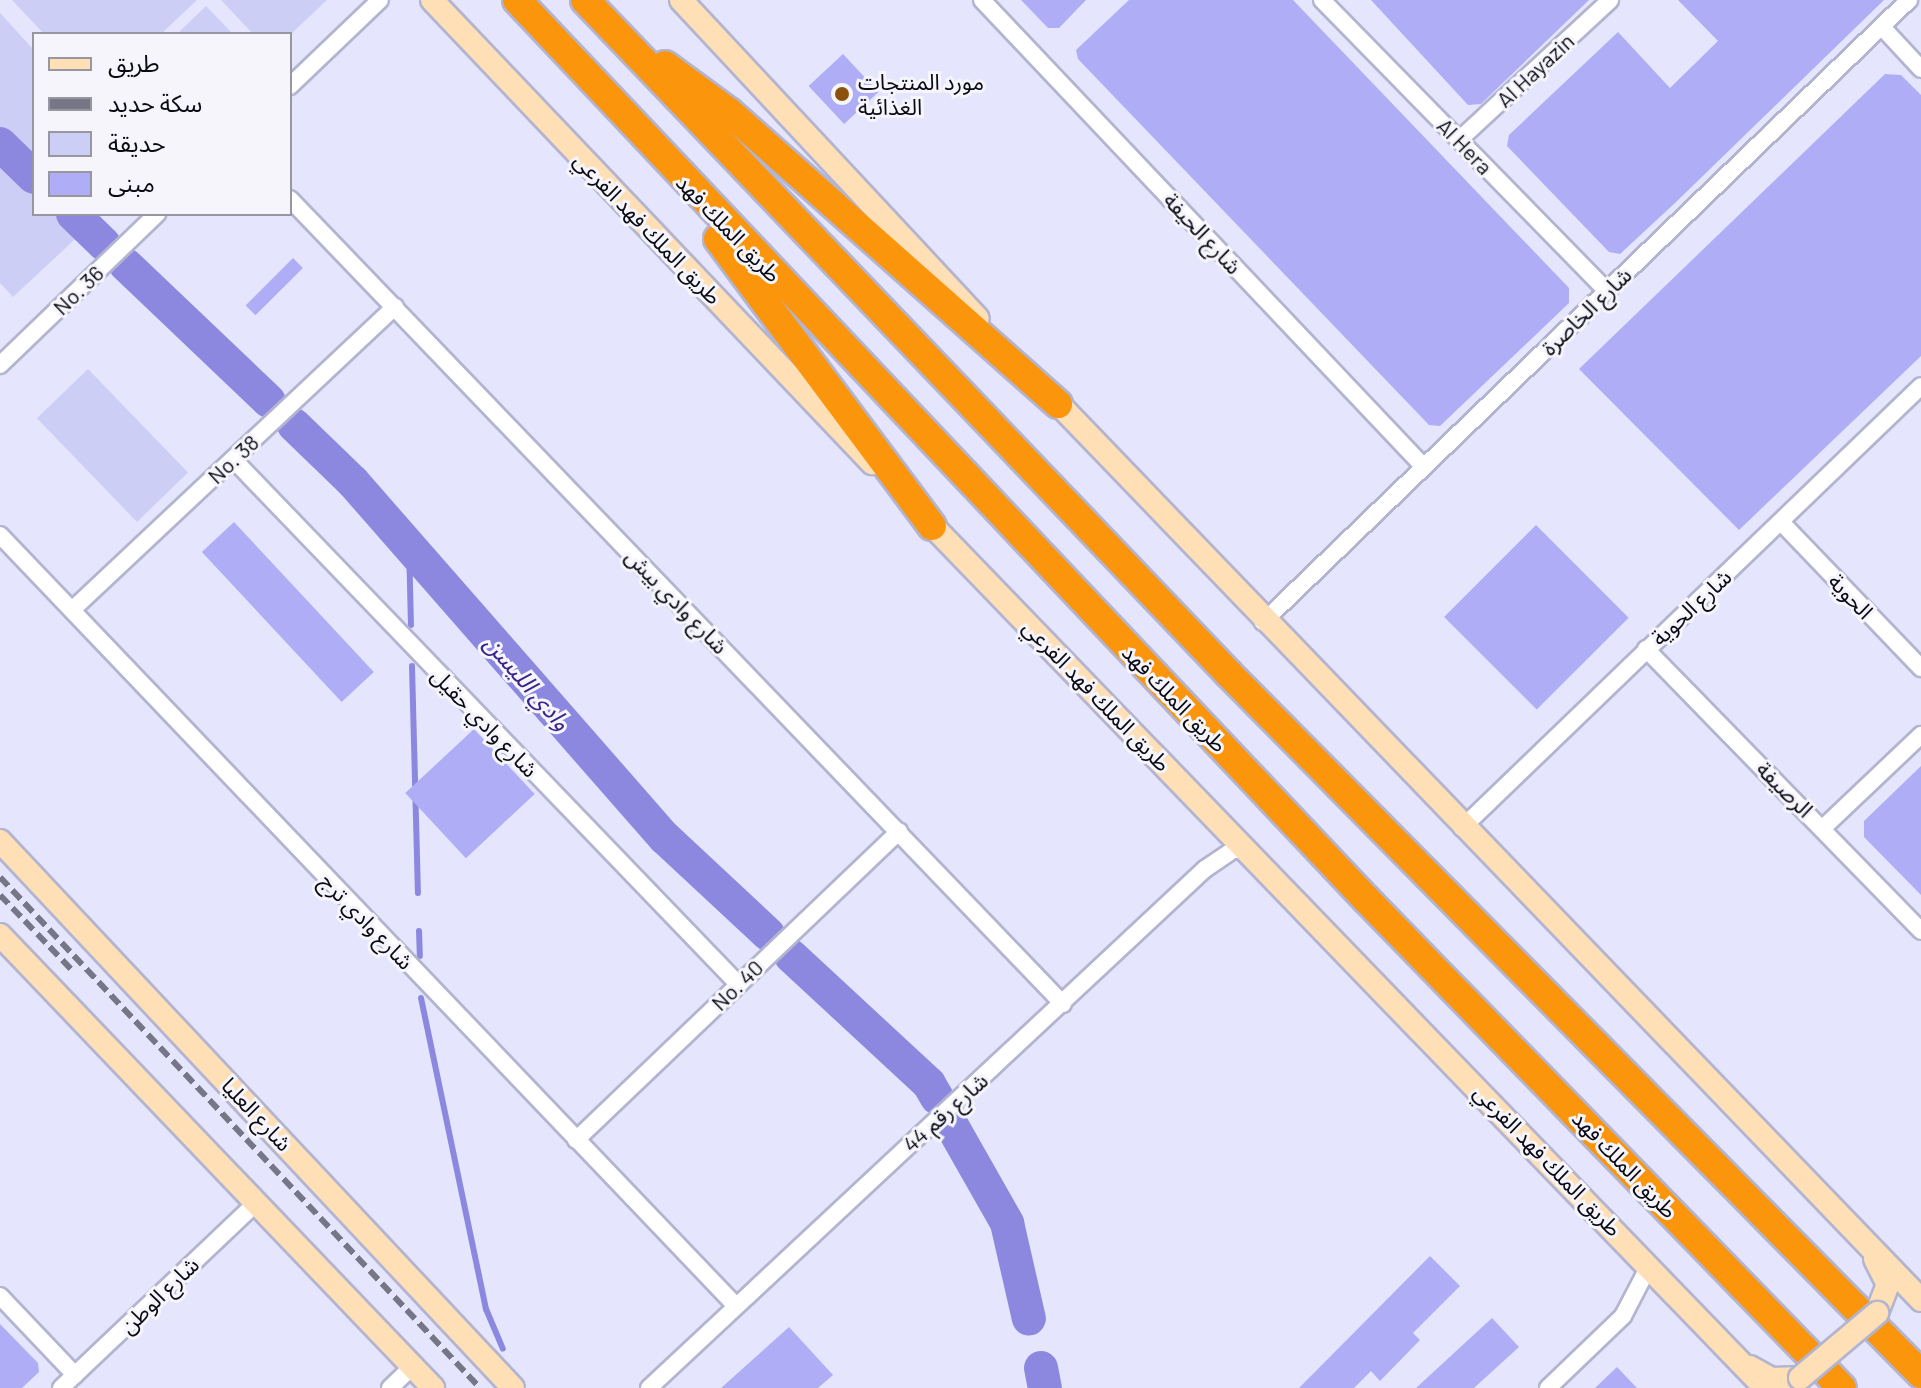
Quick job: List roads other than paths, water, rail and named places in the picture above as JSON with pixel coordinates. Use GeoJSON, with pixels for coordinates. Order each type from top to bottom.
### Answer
{"type":"FeatureCollection","features":[{"type":"Feature","properties":{"kind":"highway","name":"طريق الملك فهد"},"geometry":{"type":"LineString","coordinates":[[517,0],[641,136],[1366,899],[1842,1388]]}},
{"type":"Feature","properties":{"kind":"highway"},"geometry":{"type":"LineString","coordinates":[[594,9],[729,112],[1058,404]]}},
{"type":"Feature","properties":{"kind":"highway"},"geometry":{"type":"LineString","coordinates":[[594,9],[1229,674],[1921,1374]]}},
{"type":"Feature","properties":{"kind":"highway"},"geometry":{"type":"LineString","coordinates":[[641,136],[932,526]]}},
{"type":"Feature","properties":{"kind":"main road","name":"طريق الملك فهد الفرعي"},"geometry":{"type":"LineString","coordinates":[[432,0],[932,526],[1249,850],[1765,1388]]}},
{"type":"Feature","properties":{"kind":"main road"},"geometry":{"type":"LineString","coordinates":[[681,0],[1263,622],[1921,1300]]}},
{"type":"Feature","properties":{"kind":"main road","name":"شارع العليا"},"geometry":{"type":"LineString","coordinates":[[0,841],[513,1388]]}},
{"type":"Feature","properties":{"kind":"main road"},"geometry":{"type":"LineString","coordinates":[[0,935],[433,1388]]}},
{"type":"Feature","properties":{"kind":"main road"},"geometry":{"type":"LineString","coordinates":[[1742,1363],[1772,1379],[1800,1378],[1877,1313],[1888,1284],[1866,1242]]}},
{"type":"Feature","properties":{"kind":"street"},"geometry":{"type":"LineString","coordinates":[[292,84],[380,0]]}},
{"type":"Feature","properties":{"kind":"street","name":"شارع الحيفة"},"geometry":{"type":"LineString","coordinates":[[982,0],[1424,467]]}},
{"type":"Feature","properties":{"kind":"street","name":"Al Hayazin"},"geometry":{"type":"LineString","coordinates":[[1459,140],[1610,0]]}},
{"type":"Feature","properties":{"kind":"street","name":"شارع الخاصرة"},"geometry":{"type":"LineString","coordinates":[[1263,622],[1909,0]]}},
{"type":"Feature","properties":{"kind":"street","name":"Al Hera"},"geometry":{"type":"LineString","coordinates":[[1331,3],[1607,291]]}},
{"type":"Feature","properties":{"kind":"street"},"geometry":{"type":"LineString","coordinates":[[1882,27],[1921,69]]}},
{"type":"Feature","properties":{"kind":"street","name":"شارع وادي بيش"},"geometry":{"type":"LineString","coordinates":[[292,201],[1063,1004]]}},
{"type":"Feature","properties":{"kind":"street","name":"No. 36"},"geometry":{"type":"LineString","coordinates":[[0,365],[155,216]]}},
{"type":"Feature","properties":{"kind":"street","name":"No. 38"},"geometry":{"type":"LineString","coordinates":[[72,610],[395,307]]}},
{"type":"Feature","properties":{"kind":"street","name":"شارع الحوية"},"geometry":{"type":"LineString","coordinates":[[1462,828],[1921,386]]}},
{"type":"Feature","properties":{"kind":"street","name":"شارع وادي حقيل"},"geometry":{"type":"LineString","coordinates":[[233,459],[738,984]]}},
{"type":"Feature","properties":{"kind":"street","name":"الحوية"},"geometry":{"type":"LineString","coordinates":[[1782,523],[1921,668]]}},
{"type":"Feature","properties":{"kind":"street","name":"شارع وادي ترج"},"geometry":{"type":"LineString","coordinates":[[0,535],[735,1305]]}},
{"type":"Feature","properties":{"kind":"street","name":"الرصيفة"},"geometry":{"type":"LineString","coordinates":[[1646,649],[1824,827],[1921,931]]}},
{"type":"Feature","properties":{"kind":"street"},"geometry":{"type":"LineString","coordinates":[[1824,827],[1921,735]]}},
{"type":"Feature","properties":{"kind":"street","name":"No. 40"},"geometry":{"type":"LineString","coordinates":[[576,1140],[899,831]]}},
{"type":"Feature","properties":{"kind":"street","name":"شارع رقم 44"},"geometry":{"type":"LineString","coordinates":[[649,1388],[1220,857],[1249,850]]}},
{"type":"Feature","properties":{"kind":"street","name":"شارع الوطن"},"geometry":{"type":"LineString","coordinates":[[61,1388],[256,1203]]}},
{"type":"Feature","properties":{"kind":"street"},"geometry":{"type":"LineString","coordinates":[[1548,1388],[1623,1316],[1649,1266]]}},
{"type":"Feature","properties":{"kind":"street"},"geometry":{"type":"LineString","coordinates":[[0,1296],[75,1375]]}},
{"type":"Feature","properties":{"kind":"street"},"geometry":{"type":"LineString","coordinates":[[390,1388],[412,1367]]}},
{"type":"Feature","properties":{"kind":"waterway","name":"وادي الليسن"},"geometry":{"type":"LineString","coordinates":[[0,144],[32,175]]}},
{"type":"Feature","properties":{"kind":"waterway","name":"وادي الليسن"},"geometry":{"type":"LineString","coordinates":[[75,216],[104,244]]}},
{"type":"Feature","properties":{"kind":"waterway","name":"وادي الليسن"},"geometry":{"type":"LineString","coordinates":[[126,265],[269,401]]}},
{"type":"Feature","properties":{"kind":"waterway","name":"وادي الليسن"},"geometry":{"type":"LineString","coordinates":[[294,425],[353,482],[665,838],[768,934]]}},
{"type":"Feature","properties":{"kind":"waterway"},"geometry":{"type":"LineString","coordinates":[[409,545],[411,625]]}},
{"type":"Feature","properties":{"kind":"waterway"},"geometry":{"type":"LineString","coordinates":[[412,666],[418,893]]}},
{"type":"Feature","properties":{"kind":"waterway"},"geometry":{"type":"LineString","coordinates":[[419,931],[420,956]]}},
{"type":"Feature","properties":{"kind":"waterway","name":"وادي الليسن"},"geometry":{"type":"LineString","coordinates":[[791,956],[929,1084],[937,1098]]}},
{"type":"Feature","properties":{"kind":"waterway"},"geometry":{"type":"LineString","coordinates":[[421,998],[486,1309],[503,1349]]}},
{"type":"Feature","properties":{"kind":"waterway","name":"وادي الليسن"},"geometry":{"type":"LineString","coordinates":[[952,1126],[1007,1223],[1029,1319]]}},
{"type":"Feature","properties":{"kind":"waterway","name":"وادي الليسن"},"geometry":{"type":"LineString","coordinates":[[1041,1368],[1045,1388]]}},
{"type":"Feature","properties":{"kind":"railway"},"geometry":{"type":"LineString","coordinates":[[0,877],[480,1388]]}},
{"type":"Feature","properties":{"kind":"railway"},"geometry":{"type":"LineString","coordinates":[[0,895],[72,970]]}},
{"type":"Feature","properties":{"kind":"place","name":"مورد المنتجات الغذائية"},"geometry":{"type":"Point","coordinates":[842,94]}}]}
